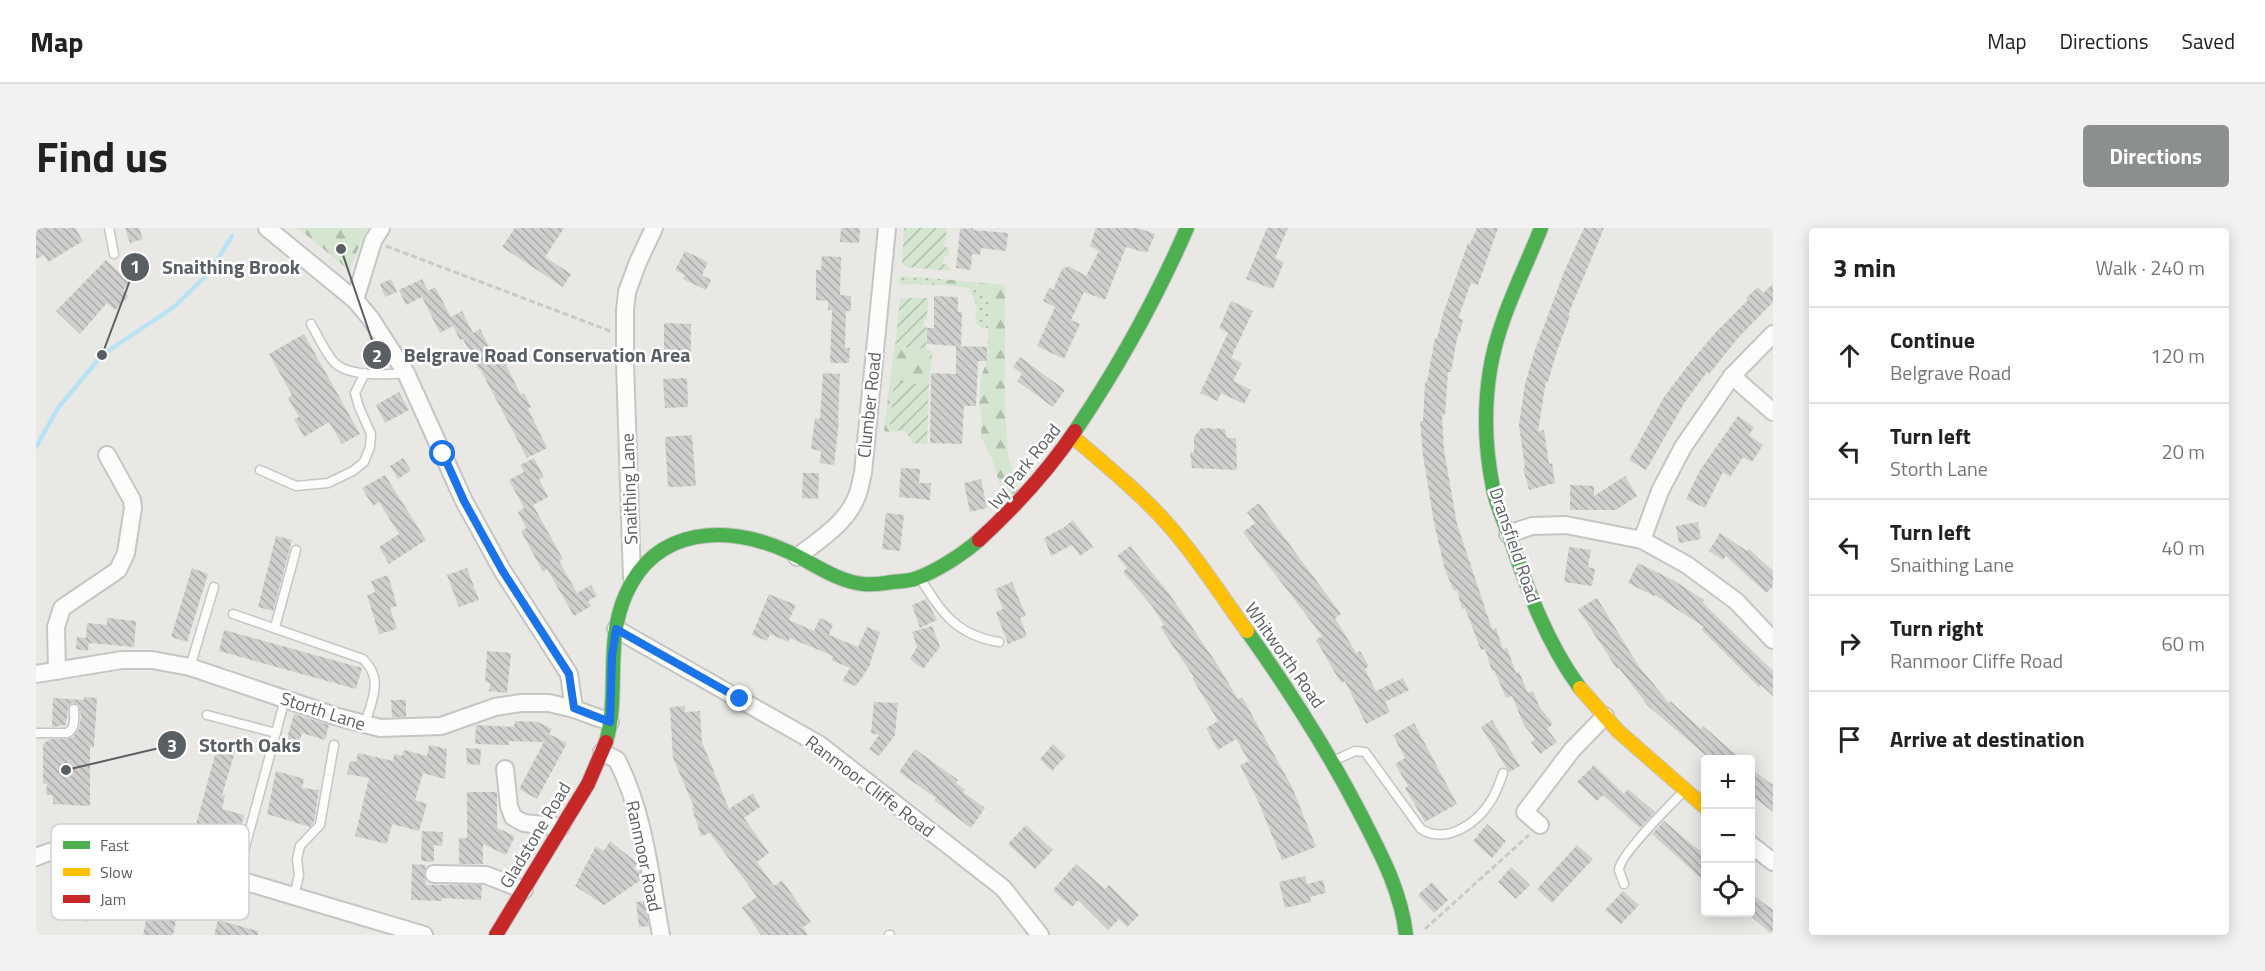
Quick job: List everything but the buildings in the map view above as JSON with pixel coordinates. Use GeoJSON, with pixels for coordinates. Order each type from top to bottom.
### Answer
{"type":"FeatureCollection","features":[{"type":"Feature","properties":{"kind":"street"},"geometry":{"type":"LineString","coordinates":[[267,228],[355,300],[371,319],[406,373],[464,501],[502,570],[569,674],[574,708]]}},
{"type":"Feature","properties":{"kind":"street","name":"Snaithing Lane"},"geometry":{"type":"LineString","coordinates":[[602,752],[609,735],[612,656],[616,629],[632,578],[625,337],[627,292],[654,228]]}},
{"type":"Feature","properties":{"kind":"street","name":"Clumber Road"},"geometry":{"type":"LineString","coordinates":[[797,557],[845,516],[857,497],[863,473],[887,228]]}},
{"type":"Feature","properties":{"kind":"street","name":"Ivy Park Road"},"geometry":{"type":"LineString","coordinates":[[632,578],[646,561],[660,550],[678,541],[697,536],[721,535],[748,538],[769,544],[835,576],[866,585],[891,585],[920,577],[957,559],[999,525],[1024,500],[1072,436],[1124,354],[1171,269],[1187,228]]}},
{"type":"Feature","properties":{"kind":"street","name":"Dransfield Road"},"geometry":{"type":"LineString","coordinates":[[1542,228],[1501,330],[1490,367],[1486,404],[1487,445],[1494,492],[1520,571],[1542,621],[1573,677],[1605,716],[1643,754],[1701,804]]}},
{"type":"Feature","properties":{"kind":"street"},"geometry":{"type":"LineString","coordinates":[[355,300],[377,234]]}},
{"type":"Feature","properties":{"kind":"street"},"geometry":{"type":"LineString","coordinates":[[1642,540],[1660,491],[1683,447],[1732,376],[1773,334]]}},
{"type":"Feature","properties":{"kind":"street"},"geometry":{"type":"LineString","coordinates":[[1732,376],[1773,412]]}},
{"type":"Feature","properties":{"kind":"street","name":"Whitworth Road"},"geometry":{"type":"LineString","coordinates":[[1072,436],[1129,484],[1167,522],[1289,690],[1333,761],[1373,837],[1397,890],[1405,919],[1406,935]]}},
{"type":"Feature","properties":{"kind":"street"},"geometry":{"type":"LineString","coordinates":[[57,670],[56,627],[62,608],[118,570],[126,553],[133,508],[132,500],[107,455]]}},
{"type":"Feature","properties":{"kind":"street"},"geometry":{"type":"LineString","coordinates":[[1508,534],[1532,526],[1566,525],[1642,540],[1687,565],[1736,601],[1773,640]]}},
{"type":"Feature","properties":{"kind":"street","name":"Ranmoor Cliffe Road"},"geometry":{"type":"LineString","coordinates":[[616,629],[819,745],[1003,888],[1040,935]]}},
{"type":"Feature","properties":{"kind":"street","name":"Storth Lane"},"geometry":{"type":"LineString","coordinates":[[36,674],[122,660],[152,660],[190,667],[380,728],[441,726],[495,707],[521,703],[574,708],[610,722]]}},
{"type":"Feature","properties":{"kind":"street"},"geometry":{"type":"LineString","coordinates":[[1540,825],[1525,812],[1572,750],[1605,716]]}},
{"type":"Feature","properties":{"kind":"street","name":"Gladstone Road"},"geometry":{"type":"LineString","coordinates":[[496,935],[561,827],[602,752]]}},
{"type":"Feature","properties":{"kind":"street","name":"Ranmoor Road"},"geometry":{"type":"LineString","coordinates":[[602,752],[617,760],[643,831],[661,935]]}},
{"type":"Feature","properties":{"kind":"street"},"geometry":{"type":"LineString","coordinates":[[505,769],[508,806],[513,817],[524,823],[561,827]]}},
{"type":"Feature","properties":{"kind":"street"},"geometry":{"type":"LineString","coordinates":[[1755,848],[1773,862]]}},
{"type":"Feature","properties":{"kind":"street"},"geometry":{"type":"LineString","coordinates":[[36,857],[51,851]]}},
{"type":"Feature","properties":{"kind":"street"},"geometry":{"type":"LineString","coordinates":[[434,874],[486,875],[524,890]]}},
{"type":"Feature","properties":{"kind":"street"},"geometry":{"type":"LineString","coordinates":[[249,885],[424,935]]}},
{"type":"Feature","properties":{"kind":"lane"},"geometry":{"type":"LineString","coordinates":[[109,228],[114,254]]}},
{"type":"Feature","properties":{"kind":"lane"},"geometry":{"type":"LineString","coordinates":[[311,324],[334,363],[348,370],[365,373],[385,375],[406,373]]}},
{"type":"Feature","properties":{"kind":"lane"},"geometry":{"type":"LineString","coordinates":[[260,470],[296,486],[328,483],[364,462],[370,447],[371,434],[358,407],[355,393],[365,373]]}},
{"type":"Feature","properties":{"kind":"lane"},"geometry":{"type":"LineString","coordinates":[[275,627],[296,550]]}},
{"type":"Feature","properties":{"kind":"lane"},"geometry":{"type":"LineString","coordinates":[[920,577],[937,604],[962,628],[972,635],[999,642]]}},
{"type":"Feature","properties":{"kind":"lane"},"geometry":{"type":"LineString","coordinates":[[190,667],[213,587]]}},
{"type":"Feature","properties":{"kind":"lane"},"geometry":{"type":"LineString","coordinates":[[232,614],[363,659],[372,668],[375,678],[365,724]]}},
{"type":"Feature","properties":{"kind":"lane"},"geometry":{"type":"LineString","coordinates":[[249,833],[285,699]]}},
{"type":"Feature","properties":{"kind":"lane"},"geometry":{"type":"LineString","coordinates":[[36,732],[68,734],[74,726],[74,709]]}},
{"type":"Feature","properties":{"kind":"lane"},"geometry":{"type":"LineString","coordinates":[[207,715],[276,733]]}},
{"type":"Feature","properties":{"kind":"lane"},"geometry":{"type":"LineString","coordinates":[[294,897],[299,875],[297,858],[300,846],[320,825],[334,744]]}},
{"type":"Feature","properties":{"kind":"lane"},"geometry":{"type":"LineString","coordinates":[[1333,761],[1354,750],[1365,752],[1421,829],[1431,835],[1450,834],[1470,825],[1492,800],[1503,773]]}},
{"type":"Feature","properties":{"kind":"lane"},"geometry":{"type":"LineString","coordinates":[[1624,884],[1619,869],[1622,860],[1685,790]]}},
{"type":"Feature","properties":{"kind":"path"},"geometry":{"type":"LineString","coordinates":[[377,234],[502,288],[625,337]]}},
{"type":"Feature","properties":{"kind":"path"},"geometry":{"type":"LineString","coordinates":[[1423,932],[1540,825]]}},
{"type":"Feature","properties":{"kind":"green space"},"geometry":{"type":"Polygon","coordinates":[[[298,228],[367,228],[349,270],[298,228]]]}},
{"type":"Feature","properties":{"kind":"green space"},"geometry":{"type":"Polygon","coordinates":[[[904,228],[947,228],[945,247],[949,248],[949,256],[944,256],[943,264],[948,265],[950,271],[907,267],[902,264],[904,228]]]}},
{"type":"Feature","properties":{"kind":"green space"},"geometry":{"type":"Polygon","coordinates":[[[901,276],[941,279],[940,285],[900,286],[901,276]]]}},
{"type":"Feature","properties":{"kind":"green space"},"geometry":{"type":"Polygon","coordinates":[[[941,279],[1005,285],[1005,411],[1008,454],[1018,491],[1013,499],[1004,499],[992,459],[981,437],[982,412],[979,406],[981,377],[987,361],[990,293],[940,285],[941,279]]]}},
{"type":"Feature","properties":{"kind":"green space"},"geometry":{"type":"Polygon","coordinates":[[[969,289],[990,293],[988,328],[982,328],[975,322],[977,306],[969,289]]]}},
{"type":"Feature","properties":{"kind":"green space"},"geometry":{"type":"Polygon","coordinates":[[[900,298],[928,298],[927,319],[924,320],[923,325],[927,328],[926,348],[895,347],[900,298]]]}},
{"type":"Feature","properties":{"kind":"green space"},"geometry":{"type":"Polygon","coordinates":[[[894,347],[926,348],[932,351],[929,384],[894,383],[889,432],[884,431],[894,347]]]}},
{"type":"Feature","properties":{"kind":"green space"},"geometry":{"type":"Polygon","coordinates":[[[894,383],[929,384],[927,444],[912,443],[910,437],[902,430],[889,432],[894,383]]]}},
{"type":"Feature","properties":{"kind":"waterway"},"geometry":{"type":"LineString","coordinates":[[36,447],[58,408],[102,355],[174,307],[209,273],[232,236]]}},
{"type":"Feature","properties":{"kind":"traffic: fast"},"geometry":{"type":"LineString","coordinates":[[1075,431],[1136,332],[1187,228]]}},
{"type":"Feature","properties":{"kind":"traffic: fast"},"geometry":{"type":"LineString","coordinates":[[1541,228],[1505,315],[1494,351],[1487,399],[1487,444],[1496,500],[1530,595],[1557,652],[1580,688]]}},
{"type":"Feature","properties":{"kind":"traffic: fast"},"geometry":{"type":"LineString","coordinates":[[606,742],[612,706],[614,650],[619,612],[639,572],[656,555],[675,543],[696,537],[719,535],[742,537],[789,552],[843,579],[872,584],[910,580],[925,575],[950,562],[979,540]]}},
{"type":"Feature","properties":{"kind":"traffic: fast"},"geometry":{"type":"LineString","coordinates":[[1247,631],[1307,721],[1361,815],[1395,888],[1406,935]]}},
{"type":"Feature","properties":{"kind":"traffic: slow"},"geometry":{"type":"LineString","coordinates":[[1072,436],[1131,487],[1164,520],[1197,560],[1247,631]]}},
{"type":"Feature","properties":{"kind":"traffic: slow"},"geometry":{"type":"LineString","coordinates":[[1580,688],[1618,731],[1701,804]]}},
{"type":"Feature","properties":{"kind":"traffic: jam"},"geometry":{"type":"LineString","coordinates":[[979,540],[1030,488],[1075,431]]}},
{"type":"Feature","properties":{"kind":"traffic: jam"},"geometry":{"type":"LineString","coordinates":[[496,935],[588,784],[606,742]]}},
{"type":"Feature","properties":{"kind":"place","name":"Belgrave Road Conservation Area"},"geometry":{"type":"Point","coordinates":[341,249]}},
{"type":"Feature","properties":{"kind":"place","name":"Snaithing Brook"},"geometry":{"type":"Point","coordinates":[102,355]}},
{"type":"Feature","properties":{"kind":"place","name":"Storth Oaks"},"geometry":{"type":"Point","coordinates":[66,770]}},
{"type":"Feature","properties":{"kind":"route"},"geometry":{"type":"LineString","coordinates":[[443,454],[464,501],[502,570],[569,674],[574,708],[610,722],[612,656],[616,629],[740,699]]}}]}
